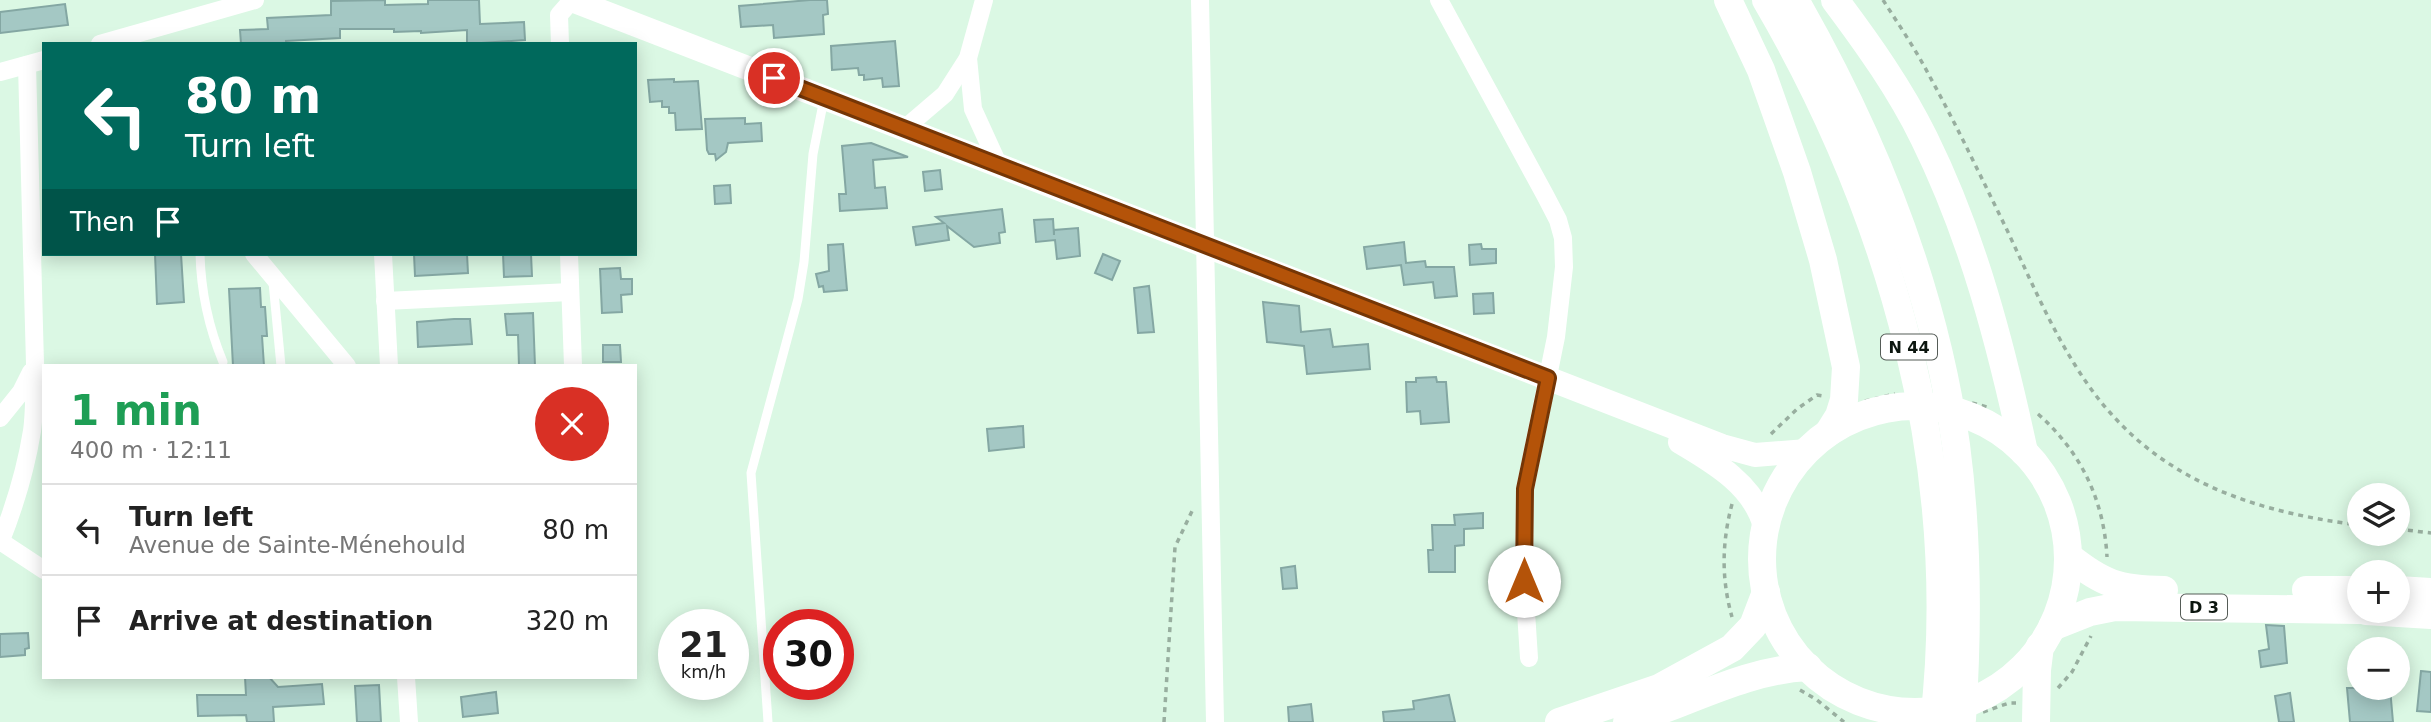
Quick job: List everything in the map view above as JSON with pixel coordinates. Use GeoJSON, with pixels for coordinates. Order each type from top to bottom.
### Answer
{"type":"FeatureCollection","features":[{"type":"Feature","properties":{"kind":"main road"},"geometry":{"type":"LineString","coordinates":[[572,0],[1739,452],[1771,455],[1807,451]]}},
{"type":"Feature","properties":{"kind":"main road"},"geometry":{"type":"LineString","coordinates":[[1728,0],[1761,70],[1797,172],[1823,260],[1846,367],[1844,400],[1839,416],[1829,432]]}},
{"type":"Feature","properties":{"kind":"main road","name":"N 44"},"geometry":{"type":"LineString","coordinates":[[1766,0],[1793,46],[1850,165],[1870,216],[1906,334],[1922,411],[1937,527],[1940,630],[1922,717]]}},
{"type":"Feature","properties":{"kind":"main road","name":"N 44"},"geometry":{"type":"LineString","coordinates":[[1795,0],[1842,87],[1885,182],[1919,279],[1936,343],[1955,444],[1965,537],[1966,652],[1961,722]]}},
{"type":"Feature","properties":{"kind":"main road"},"geometry":{"type":"LineString","coordinates":[[1835,0],[1912,114],[1956,211],[1994,328],[2024,452]]}},
{"type":"Feature","properties":{"kind":"main road"},"geometry":{"type":"LineString","coordinates":[[2036,722],[2037,670],[2046,637],[2064,593],[2068,556],[2064,527],[2056,500],[2047,482],[2024,452],[2001,433],[1976,419],[1938,408],[1898,407],[1864,415],[1829,432],[1795,464],[1776,494],[1765,527],[1762,571],[1766,592],[1782,633],[1808,667],[1856,710],[1870,705],[1922,717],[1951,707],[1989,692],[2025,664],[2046,637]]}},
{"type":"Feature","properties":{"kind":"main road"},"geometry":{"type":"LineString","coordinates":[[1632,412],[1731,477],[1753,500],[1762,515],[1765,527]]}},
{"type":"Feature","properties":{"kind":"main road","name":"D 3"},"geometry":{"type":"LineString","coordinates":[[2068,556],[2106,582],[2131,588],[2347,590]]}},
{"type":"Feature","properties":{"kind":"main road"},"geometry":{"type":"LineString","coordinates":[[2410,591],[2431,592]]}},
{"type":"Feature","properties":{"kind":"main road"},"geometry":{"type":"LineString","coordinates":[[1559,722],[1660,688],[1722,654],[1741,641],[1752,626],[1766,592]]}},
{"type":"Feature","properties":{"kind":"main road","name":"D 3"},"geometry":{"type":"LineString","coordinates":[[2046,637],[2090,612],[2115,607],[2347,610]]}},
{"type":"Feature","properties":{"kind":"main road"},"geometry":{"type":"LineString","coordinates":[[2410,614],[2431,615]]}},
{"type":"Feature","properties":{"kind":"main road"},"geometry":{"type":"LineString","coordinates":[[1627,722],[1760,673],[1808,667]]}},
{"type":"Feature","properties":{"kind":"street"},"geometry":{"type":"LineString","coordinates":[[107,42],[255,0]]}},
{"type":"Feature","properties":{"kind":"street"},"geometry":{"type":"LineString","coordinates":[[560,42],[559,15],[572,0]]}},
{"type":"Feature","properties":{"kind":"street"},"geometry":{"type":"LineString","coordinates":[[904,129],[945,94],[968,58],[984,0]]}},
{"type":"Feature","properties":{"kind":"street"},"geometry":{"type":"LineString","coordinates":[[1200,0],[1215,722]]}},
{"type":"Feature","properties":{"kind":"street"},"geometry":{"type":"LineString","coordinates":[[1439,0],[1545,195],[1560,229],[1564,267],[1562,296],[1525,489],[1524,581],[1529,658]]}},
{"type":"Feature","properties":{"kind":"street"},"geometry":{"type":"LineString","coordinates":[[968,58],[973,109],[999,166]]}},
{"type":"Feature","properties":{"kind":"street"},"geometry":{"type":"LineString","coordinates":[[0,72],[35,62],[35,364],[32,431],[16,498],[0,542],[42,569]]}},
{"type":"Feature","properties":{"kind":"street"},"geometry":{"type":"LineString","coordinates":[[256,256],[345,364]]}},
{"type":"Feature","properties":{"kind":"street"},"geometry":{"type":"LineString","coordinates":[[383,256],[389,364]]}},
{"type":"Feature","properties":{"kind":"street"},"geometry":{"type":"LineString","coordinates":[[569,256],[573,364]]}},
{"type":"Feature","properties":{"kind":"street"},"geometry":{"type":"LineString","coordinates":[[386,301],[570,292]]}},
{"type":"Feature","properties":{"kind":"street"},"geometry":{"type":"LineString","coordinates":[[0,418],[21,393],[35,364]]}},
{"type":"Feature","properties":{"kind":"street"},"geometry":{"type":"LineString","coordinates":[[406,679],[409,722]]}},
{"type":"Feature","properties":{"kind":"lane"},"geometry":{"type":"LineString","coordinates":[[768,722],[751,473],[798,299],[814,154],[824,98]]}},
{"type":"Feature","properties":{"kind":"lane"},"geometry":{"type":"LineString","coordinates":[[200,256],[206,315],[223,362]]}},
{"type":"Feature","properties":{"kind":"lane"},"geometry":{"type":"LineString","coordinates":[[272,276],[281,364]]}},
{"type":"Feature","properties":{"kind":"path"},"geometry":{"type":"LineString","coordinates":[[1883,0],[1929,75],[2061,341],[2091,389],[2123,426],[2162,460],[2207,486],[2264,507],[2347,523]]}},
{"type":"Feature","properties":{"kind":"path"},"geometry":{"type":"LineString","coordinates":[[1164,722],[1175,547],[1210,482]]}},
{"type":"Feature","properties":{"kind":"path"},"geometry":{"type":"LineString","coordinates":[[2410,530],[2431,533]]}},
{"type":"Feature","properties":{"kind":"building"},"geometry":{"type":"Polygon","coordinates":[[[385,0],[385,5],[428,4],[428,0],[479,0],[480,24],[524,22],[525,40],[467,42],[467,30],[421,33],[394,32],[394,29],[340,29],[340,38],[241,42],[240,30],[268,29],[267,18],[331,15],[331,1],[385,0]]]}},
{"type":"Feature","properties":{"kind":"building"},"geometry":{"type":"Polygon","coordinates":[[[827,0],[828,14],[823,15],[824,34],[774,38],[773,25],[741,27],[739,6],[827,0]]]}},
{"type":"Feature","properties":{"kind":"building"},"geometry":{"type":"Polygon","coordinates":[[[65,4],[68,25],[0,33],[0,12],[65,4]]]}},
{"type":"Feature","properties":{"kind":"building"},"geometry":{"type":"Polygon","coordinates":[[[895,41],[899,86],[883,87],[882,78],[864,80],[864,75],[859,75],[858,68],[832,70],[831,46],[895,41]]]}},
{"type":"Feature","properties":{"kind":"building"},"geometry":{"type":"Polygon","coordinates":[[[674,79],[674,82],[698,81],[702,129],[676,130],[675,113],[669,113],[669,107],[662,107],[662,101],[650,102],[648,80],[674,79]]]}},
{"type":"Feature","properties":{"kind":"building"},"geometry":{"type":"Polygon","coordinates":[[[745,118],[745,124],[761,123],[762,141],[728,143],[726,152],[716,160],[715,154],[709,154],[707,150],[705,119],[745,118]]]}},
{"type":"Feature","properties":{"kind":"building"},"geometry":{"type":"Polygon","coordinates":[[[871,143],[908,157],[873,160],[875,188],[885,187],[887,208],[840,211],[839,194],[846,194],[842,146],[871,143]]]}},
{"type":"Feature","properties":{"kind":"building"},"geometry":{"type":"Polygon","coordinates":[[[940,170],[942,189],[925,191],[923,172],[940,170]]]}},
{"type":"Feature","properties":{"kind":"building"},"geometry":{"type":"Polygon","coordinates":[[[730,185],[731,203],[715,204],[714,186],[730,185]]]}},
{"type":"Feature","properties":{"kind":"building"},"geometry":{"type":"Polygon","coordinates":[[[1002,209],[1005,232],[999,233],[1000,243],[974,247],[947,226],[949,240],[916,245],[913,227],[944,223],[936,217],[1002,209]]]}},
{"type":"Feature","properties":{"kind":"building"},"geometry":{"type":"Polygon","coordinates":[[[1053,219],[1054,235],[1054,230],[1078,228],[1080,256],[1057,259],[1055,240],[1036,242],[1034,220],[1053,219]]]}},
{"type":"Feature","properties":{"kind":"building"},"geometry":{"type":"Polygon","coordinates":[[[1404,242],[1406,263],[1425,261],[1426,267],[1454,267],[1457,296],[1435,298],[1433,282],[1404,285],[1401,265],[1367,269],[1364,247],[1404,242]]]}},
{"type":"Feature","properties":{"kind":"building"},"geometry":{"type":"Polygon","coordinates":[[[843,244],[847,290],[824,292],[823,286],[819,287],[816,274],[829,271],[828,245],[843,244]]]}},
{"type":"Feature","properties":{"kind":"building"},"geometry":{"type":"Polygon","coordinates":[[[1481,244],[1482,249],[1496,249],[1496,263],[1470,265],[1469,245],[1481,244]]]}},
{"type":"Feature","properties":{"kind":"building"},"geometry":{"type":"Polygon","coordinates":[[[1103,254],[1120,261],[1112,280],[1095,273],[1103,254]]]}},
{"type":"Feature","properties":{"kind":"building"},"geometry":{"type":"Polygon","coordinates":[[[155,256],[181,256],[184,302],[157,304],[155,256]]]}},
{"type":"Feature","properties":{"kind":"building"},"geometry":{"type":"Polygon","coordinates":[[[414,256],[467,256],[468,273],[415,276],[414,256]]]}},
{"type":"Feature","properties":{"kind":"building"},"geometry":{"type":"Polygon","coordinates":[[[503,256],[531,256],[532,276],[504,277],[503,256]]]}},
{"type":"Feature","properties":{"kind":"building"},"geometry":{"type":"Polygon","coordinates":[[[620,268],[621,279],[632,279],[632,294],[621,295],[622,312],[602,313],[600,269],[620,268]]]}},
{"type":"Feature","properties":{"kind":"building"},"geometry":{"type":"Polygon","coordinates":[[[1149,286],[1154,332],[1138,333],[1134,288],[1149,286]]]}},
{"type":"Feature","properties":{"kind":"building"},"geometry":{"type":"Polygon","coordinates":[[[260,288],[261,307],[265,307],[267,336],[262,336],[264,364],[233,364],[229,289],[260,288]]]}},
{"type":"Feature","properties":{"kind":"building"},"geometry":{"type":"Polygon","coordinates":[[[1493,293],[1494,313],[1474,314],[1473,294],[1493,293]]]}},
{"type":"Feature","properties":{"kind":"building"},"geometry":{"type":"Polygon","coordinates":[[[1263,302],[1299,306],[1301,332],[1330,329],[1333,347],[1368,344],[1370,369],[1307,374],[1304,346],[1267,342],[1263,302]]]}},
{"type":"Feature","properties":{"kind":"building"},"geometry":{"type":"Polygon","coordinates":[[[533,313],[535,364],[519,364],[518,335],[507,335],[505,314],[533,313]]]}},
{"type":"Feature","properties":{"kind":"building"},"geometry":{"type":"Polygon","coordinates":[[[470,319],[472,344],[418,347],[417,322],[470,319]]]}},
{"type":"Feature","properties":{"kind":"building"},"geometry":{"type":"Polygon","coordinates":[[[603,345],[620,345],[621,362],[603,362],[603,345]]]}},
{"type":"Feature","properties":{"kind":"building"},"geometry":{"type":"Polygon","coordinates":[[[1436,377],[1437,382],[1446,382],[1449,422],[1421,424],[1420,411],[1407,412],[1406,382],[1416,382],[1416,378],[1436,377]]]}},
{"type":"Feature","properties":{"kind":"building"},"geometry":{"type":"Polygon","coordinates":[[[1023,426],[1024,447],[989,451],[987,429],[1023,426]]]}},
{"type":"Feature","properties":{"kind":"building"},"geometry":{"type":"Polygon","coordinates":[[[1483,513],[1483,528],[1464,529],[1464,545],[1455,546],[1455,572],[1429,572],[1428,550],[1433,550],[1432,525],[1455,525],[1454,515],[1483,513]]]}},
{"type":"Feature","properties":{"kind":"building"},"geometry":{"type":"Polygon","coordinates":[[[1295,566],[1297,588],[1283,589],[1281,568],[1295,566]]]}},
{"type":"Feature","properties":{"kind":"building"},"geometry":{"type":"Polygon","coordinates":[[[2266,625],[2284,626],[2287,663],[2261,667],[2259,651],[2269,649],[2266,625]]]}},
{"type":"Feature","properties":{"kind":"building"},"geometry":{"type":"Polygon","coordinates":[[[28,633],[29,648],[25,649],[25,655],[0,657],[0,634],[28,633]]]}},
{"type":"Feature","properties":{"kind":"building"},"geometry":{"type":"Polygon","coordinates":[[[2421,671],[2431,672],[2431,712],[2417,711],[2421,671]]]}},
{"type":"Feature","properties":{"kind":"building"},"geometry":{"type":"Polygon","coordinates":[[[245,679],[271,679],[278,687],[322,684],[324,704],[273,707],[274,722],[247,722],[246,715],[198,716],[197,695],[246,695],[245,679]]]}},
{"type":"Feature","properties":{"kind":"building"},"geometry":{"type":"Polygon","coordinates":[[[379,685],[381,722],[357,722],[355,686],[379,685]]]}},
{"type":"Feature","properties":{"kind":"building"},"geometry":{"type":"Polygon","coordinates":[[[496,692],[498,713],[463,717],[461,697],[496,692]]]}},
{"type":"Feature","properties":{"kind":"building"},"geometry":{"type":"Polygon","coordinates":[[[2290,693],[2294,722],[2279,722],[2275,696],[2290,693]]]}},
{"type":"Feature","properties":{"kind":"building"},"geometry":{"type":"Polygon","coordinates":[[[1449,695],[1455,722],[1384,722],[1383,712],[1414,709],[1413,701],[1449,695]]]}},
{"type":"Feature","properties":{"kind":"building"},"geometry":{"type":"Polygon","coordinates":[[[2348,700],[2391,700],[2393,722],[2350,722],[2348,700]]]}},
{"type":"Feature","properties":{"kind":"building"},"geometry":{"type":"Polygon","coordinates":[[[1311,704],[1313,722],[1289,722],[1288,707],[1311,704]]]}},
{"type":"Feature","properties":{"kind":"route"},"geometry":{"type":"LineString","coordinates":[[774,78],[1548,378],[1525,489],[1524,581]]}}]}
